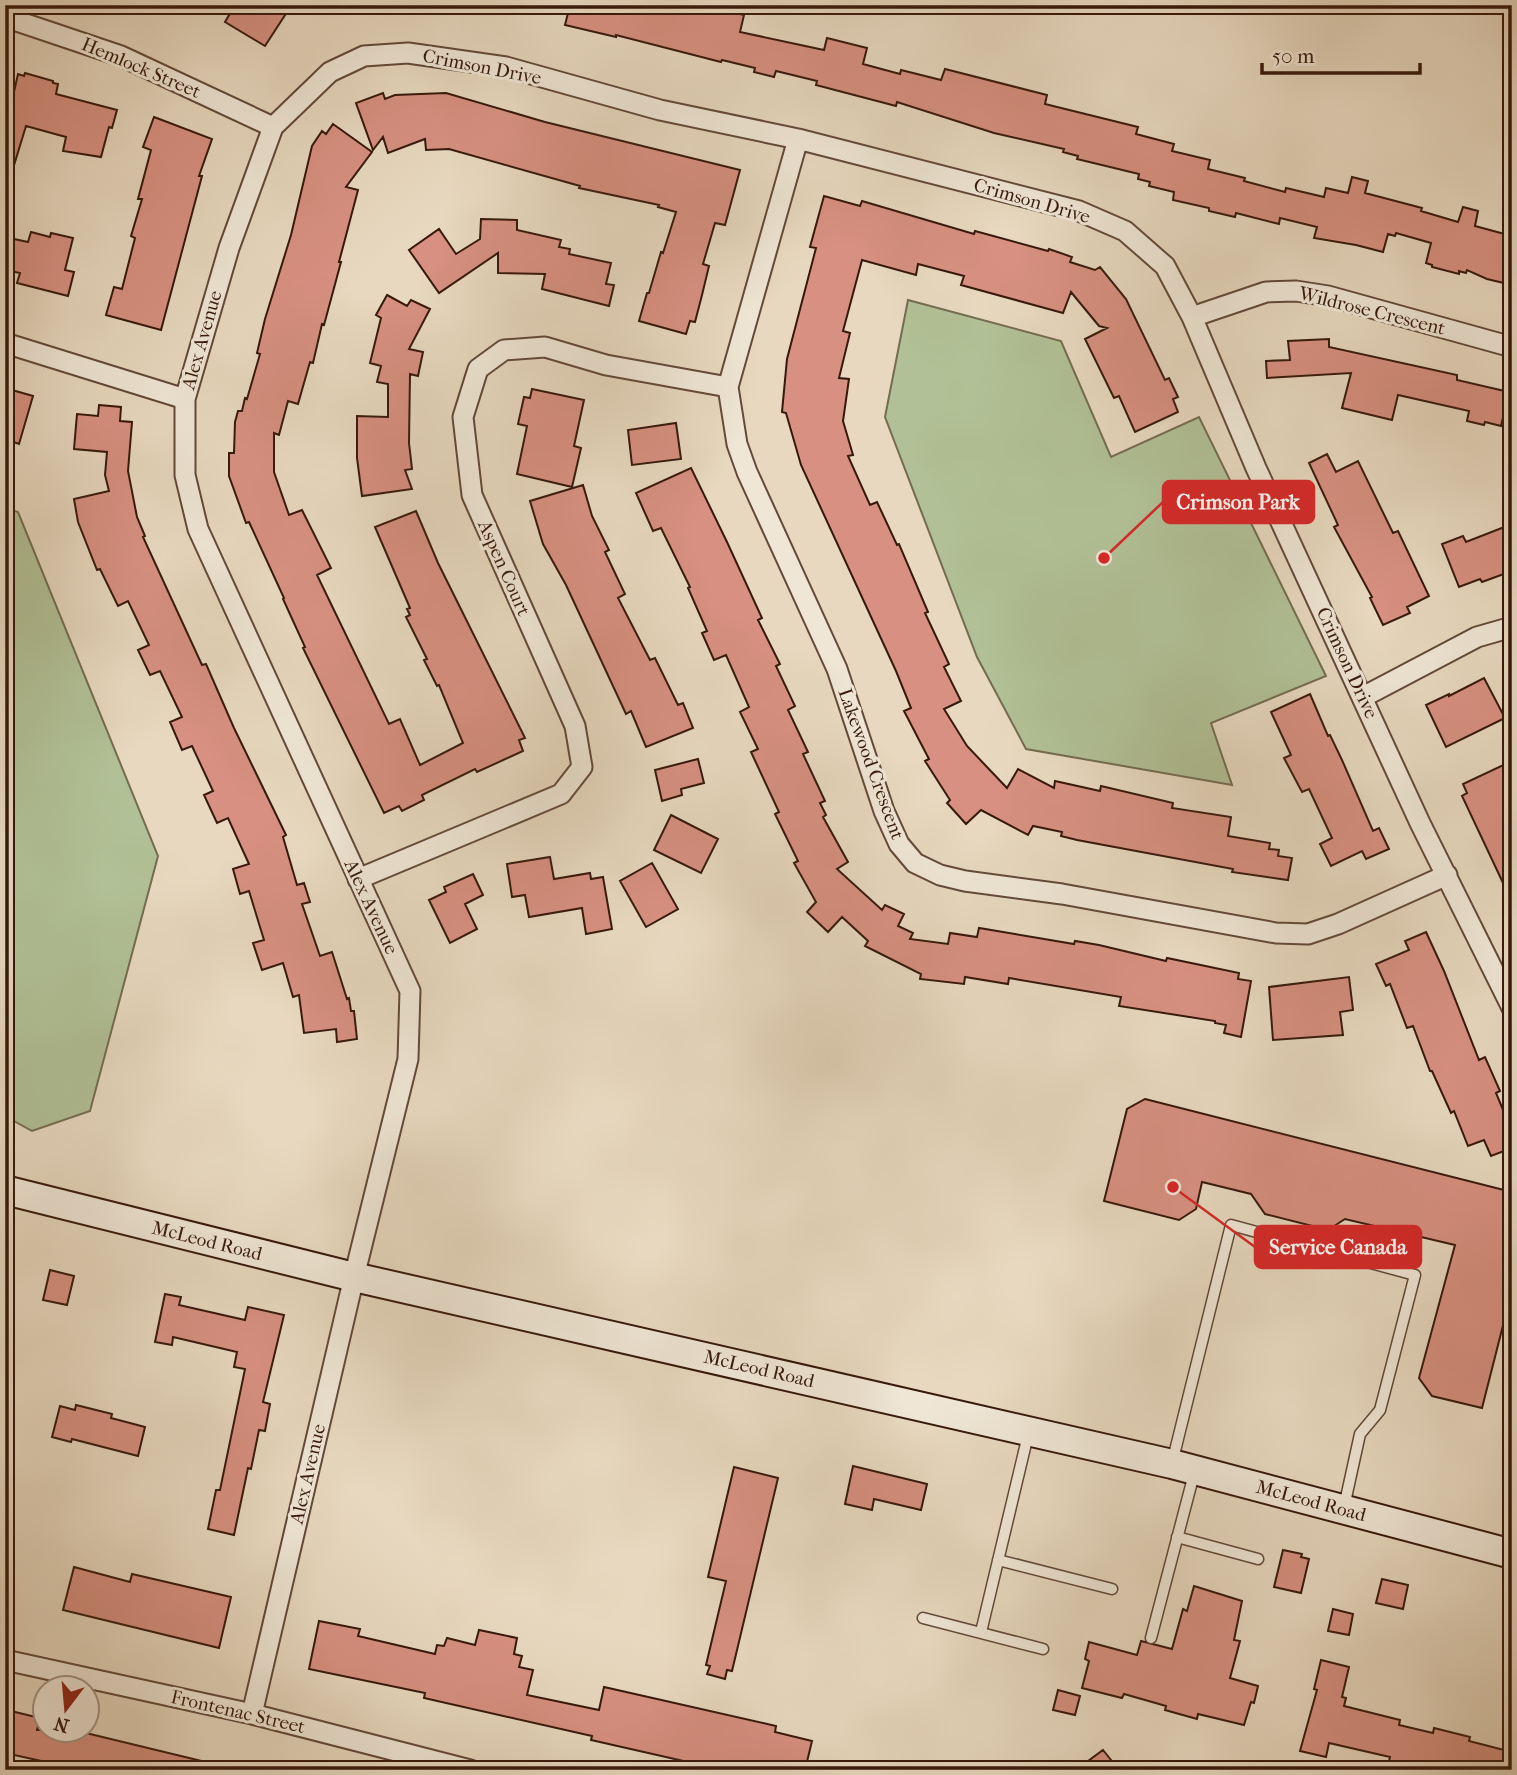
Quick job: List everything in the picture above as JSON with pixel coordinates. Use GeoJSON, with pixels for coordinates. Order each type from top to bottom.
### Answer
{"type":"FeatureCollection","features":[{"type":"Feature","properties":{"kind":"main road","name":"McLeod Road"},"geometry":{"type":"LineString","coordinates":[[5,1190],[354,1277],[1183,1467],[1512,1554]]}},
{"type":"Feature","properties":{"kind":"street","name":"Hemlock Street"},"geometry":{"type":"LineString","coordinates":[[5,17],[121,56],[273,127]]}},
{"type":"Feature","properties":{"kind":"street","name":"Crimson Drive"},"geometry":{"type":"LineString","coordinates":[[273,127],[330,72],[365,56],[408,53],[506,67],[660,110],[798,139],[1079,211],[1125,231],[1165,266],[1192,317],[1256,468],[1512,1008]]}},
{"type":"Feature","properties":{"kind":"street","name":"Alex Avenue"},"geometry":{"type":"LineString","coordinates":[[252,1714],[408,1059],[410,991],[198,529],[184,475],[185,399],[229,248],[273,127]]}},
{"type":"Feature","properties":{"kind":"street","name":"Lakewood Crescent"},"geometry":{"type":"LineString","coordinates":[[798,139],[729,387],[737,444],[747,472],[837,669],[884,811],[898,844],[915,863],[940,875],[965,881],[1062,894],[1276,933],[1308,934],[1338,924],[1447,875]]}},
{"type":"Feature","properties":{"kind":"street","name":"Wildrose Crescent"},"geometry":{"type":"LineString","coordinates":[[1192,317],[1266,292],[1296,291],[1328,296],[1512,347]]}},
{"type":"Feature","properties":{"kind":"street"},"geometry":{"type":"LineString","coordinates":[[5,343],[185,399]]}},
{"type":"Feature","properties":{"kind":"street","name":"Aspen Court"},"geometry":{"type":"LineString","coordinates":[[358,879],[561,794],[582,767],[575,726],[472,495],[463,417],[478,369],[504,350],[545,347],[606,365],[729,387]]}},
{"type":"Feature","properties":{"kind":"street"},"geometry":{"type":"LineString","coordinates":[[1363,697],[1477,637],[1512,627]]}},
{"type":"Feature","properties":{"kind":"street","name":"Frontenac Street"},"geometry":{"type":"LineString","coordinates":[[5,1660],[252,1714],[470,1770]]}},
{"type":"Feature","properties":{"kind":"lane"},"geometry":{"type":"LineString","coordinates":[[1151,1638],[1177,1537],[1183,1467],[1231,1225],[1415,1275],[1380,1410],[1360,1434],[1344,1509]]}},
{"type":"Feature","properties":{"kind":"lane"},"geometry":{"type":"LineString","coordinates":[[981,1632],[1029,1431]]}},
{"type":"Feature","properties":{"kind":"lane"},"geometry":{"type":"LineString","coordinates":[[1177,1537],[1258,1559]]}},
{"type":"Feature","properties":{"kind":"lane"},"geometry":{"type":"LineString","coordinates":[[998,1560],[1112,1589]]}},
{"type":"Feature","properties":{"kind":"lane"},"geometry":{"type":"LineString","coordinates":[[923,1618],[1043,1648]]}},
{"type":"Feature","properties":{"kind":"green space"},"geometry":{"type":"Polygon","coordinates":[[[908,300],[1061,341],[1111,457],[1199,417],[1326,676],[1211,723],[1232,785],[1026,749],[977,657],[885,417],[908,300]]]}},
{"type":"Feature","properties":{"kind":"green space"},"geometry":{"type":"Polygon","coordinates":[[[5,508],[18,512],[158,856],[90,1111],[32,1131],[5,1116],[5,508]]]}},
{"type":"Feature","properties":{"kind":"building"},"geometry":{"type":"Polygon","coordinates":[[[235,5],[276,5],[287,12],[265,46],[225,22],[235,5]]]}},
{"type":"Feature","properties":{"kind":"building"},"geometry":{"type":"Polygon","coordinates":[[[570,5],[704,5],[744,15],[740,32],[824,50],[827,38],[867,48],[863,64],[900,74],[901,70],[941,80],[945,69],[1047,95],[1045,104],[1138,127],[1136,134],[1174,144],[1172,151],[1210,160],[1208,169],[1285,192],[1286,188],[1324,197],[1326,188],[1348,193],[1352,177],[1368,181],[1365,193],[1422,208],[1421,211],[1458,222],[1463,207],[1478,211],[1475,226],[1512,236],[1512,285],[1487,279],[1467,270],[1466,273],[1459,271],[1459,274],[1432,267],[1426,263],[1431,243],[1396,233],[1395,236],[1388,234],[1383,252],[1314,238],[1317,227],[1280,218],[1279,224],[1236,213],[1235,217],[1173,200],[1174,192],[1149,186],[1150,182],[1138,179],[1139,174],[1077,159],[1078,156],[1063,152],[1064,149],[994,133],[897,102],[896,106],[816,85],[817,81],[776,71],[774,77],[754,72],[755,68],[565,25],[570,5]]]}},
{"type":"Feature","properties":{"kind":"building"},"geometry":{"type":"Polygon","coordinates":[[[25,73],[58,84],[56,94],[117,110],[101,157],[63,151],[66,137],[26,126],[11,175],[5,174],[5,113],[9,114],[18,74],[24,76],[25,73]]]}},
{"type":"Feature","properties":{"kind":"building"},"geometry":{"type":"Polygon","coordinates":[[[383,93],[385,99],[395,95],[446,93],[545,122],[740,170],[725,225],[715,223],[703,264],[709,266],[695,322],[690,321],[686,334],[639,321],[676,212],[658,207],[659,205],[579,188],[580,186],[449,149],[426,150],[425,139],[388,153],[383,137],[373,150],[356,103],[383,93]]]}},
{"type":"Feature","properties":{"kind":"building"},"geometry":{"type":"Polygon","coordinates":[[[154,117],[212,139],[199,176],[202,176],[161,330],[106,315],[114,287],[122,289],[135,238],[131,236],[142,199],[138,199],[151,150],[143,147],[154,117]]]}},
{"type":"Feature","properties":{"kind":"building"},"geometry":{"type":"Polygon","coordinates":[[[333,124],[372,152],[346,187],[358,190],[341,262],[313,363],[310,362],[298,404],[288,401],[279,435],[274,433],[274,472],[289,515],[302,510],[331,568],[317,575],[389,724],[400,719],[420,765],[463,743],[406,617],[410,615],[407,609],[410,608],[375,527],[416,511],[438,563],[525,738],[519,740],[523,751],[477,772],[475,769],[422,795],[424,800],[402,811],[399,806],[384,813],[303,648],[305,647],[284,598],[249,522],[246,523],[229,476],[229,453],[234,453],[235,422],[238,411],[242,411],[245,398],[247,399],[260,354],[257,353],[265,319],[291,235],[312,146],[322,131],[326,134],[333,124]]]}},
{"type":"Feature","properties":{"kind":"building"},"geometry":{"type":"Polygon","coordinates":[[[824,196],[860,206],[862,201],[974,234],[975,231],[1048,251],[1049,249],[1072,257],[1070,262],[1095,270],[1100,267],[1126,299],[1165,380],[1169,378],[1178,397],[1173,399],[1178,412],[1135,432],[1119,396],[1114,398],[1085,339],[1107,328],[1099,326],[1071,292],[1063,313],[961,285],[964,276],[918,264],[916,275],[862,260],[843,331],[850,333],[839,378],[849,379],[843,421],[853,455],[848,456],[870,505],[877,502],[897,545],[899,544],[928,612],[925,613],[949,664],[944,667],[961,701],[944,709],[967,746],[1007,788],[1018,769],[1054,788],[1055,781],[1100,791],[1101,786],[1173,803],[1172,808],[1231,817],[1228,836],[1270,843],[1269,849],[1279,850],[1278,856],[1292,858],[1288,880],[1232,872],[1233,869],[1077,840],[1061,836],[1062,832],[1033,826],[1028,835],[981,810],[966,824],[947,803],[950,800],[925,761],[929,759],[904,711],[911,708],[896,671],[801,465],[786,413],[782,412],[787,359],[816,248],[810,247],[824,196]]]}},
{"type":"Feature","properties":{"kind":"building"},"geometry":{"type":"Polygon","coordinates":[[[481,219],[517,220],[517,230],[561,240],[559,247],[570,249],[569,254],[611,263],[606,284],[614,285],[609,306],[542,289],[545,274],[498,273],[498,253],[439,293],[409,250],[439,229],[456,254],[480,239],[481,219]]]}},
{"type":"Feature","properties":{"kind":"building"},"geometry":{"type":"Polygon","coordinates":[[[31,232],[50,237],[51,233],[73,238],[65,270],[74,272],[68,296],[17,283],[20,273],[5,270],[5,237],[28,242],[31,232]]]}},
{"type":"Feature","properties":{"kind":"building"},"geometry":{"type":"Polygon","coordinates":[[[387,295],[407,306],[411,300],[430,309],[409,349],[423,352],[418,376],[410,374],[409,443],[412,469],[405,470],[412,489],[362,496],[357,458],[357,416],[388,417],[388,384],[377,382],[381,366],[370,363],[381,318],[376,315],[387,295]]]}},
{"type":"Feature","properties":{"kind":"building"},"geometry":{"type":"Polygon","coordinates":[[[1329,339],[1329,347],[1457,375],[1457,380],[1509,392],[1501,426],[1467,421],[1469,411],[1398,395],[1392,420],[1342,408],[1351,373],[1267,378],[1266,361],[1290,360],[1288,341],[1329,339]]]}},
{"type":"Feature","properties":{"kind":"building"},"geometry":{"type":"Polygon","coordinates":[[[5,388],[33,396],[19,444],[5,439],[5,388]]]}},
{"type":"Feature","properties":{"kind":"building"},"geometry":{"type":"Polygon","coordinates":[[[532,389],[584,400],[574,446],[581,448],[572,487],[517,474],[527,426],[518,424],[524,397],[530,398],[532,389]]]}},
{"type":"Feature","properties":{"kind":"building"},"geometry":{"type":"Polygon","coordinates":[[[99,405],[121,407],[120,421],[132,422],[128,471],[137,517],[145,536],[143,537],[202,665],[206,664],[286,835],[283,837],[297,885],[304,883],[310,902],[302,904],[320,956],[332,952],[351,1011],[354,1011],[357,1039],[337,1042],[336,1029],[304,1033],[299,995],[293,997],[283,963],[262,970],[253,943],[264,940],[249,891],[240,894],[233,869],[249,864],[228,818],[217,823],[204,795],[213,791],[192,746],[182,750],[170,722],[182,717],[160,671],[150,675],[138,650],[149,645],[128,601],[118,606],[100,569],[97,570],[78,522],[74,499],[109,491],[105,475],[107,452],[74,449],[77,414],[98,416],[99,405]]]}},
{"type":"Feature","properties":{"kind":"building"},"geometry":{"type":"Polygon","coordinates":[[[676,423],[681,459],[632,465],[628,430],[676,423]]]}},
{"type":"Feature","properties":{"kind":"building"},"geometry":{"type":"Polygon","coordinates":[[[1327,454],[1336,472],[1358,461],[1393,533],[1398,531],[1429,596],[1407,607],[1410,613],[1383,625],[1370,598],[1372,597],[1334,527],[1338,525],[1309,463],[1327,454]]]}},
{"type":"Feature","properties":{"kind":"building"},"geometry":{"type":"Polygon","coordinates":[[[691,468],[762,618],[758,620],[780,664],[776,666],[795,706],[788,710],[808,752],[803,754],[825,801],[820,803],[826,815],[823,817],[848,862],[837,869],[882,910],[885,905],[904,914],[898,926],[913,933],[910,939],[948,944],[950,933],[977,937],[979,928],[1074,944],[1075,941],[1099,945],[1166,961],[1167,958],[1239,973],[1238,979],[1251,981],[1241,1037],[1224,1033],[1226,1025],[1215,1021],[1119,1006],[1121,997],[1009,978],[1008,984],[965,977],[964,984],[920,979],[921,974],[865,946],[868,941],[842,917],[828,932],[807,912],[816,902],[794,863],[798,861],[775,814],[779,812],[751,752],[758,749],[740,712],[749,707],[726,655],[714,660],[702,633],[707,631],[688,588],[690,587],[661,528],[653,531],[636,493],[691,468]]]}},
{"type":"Feature","properties":{"kind":"building"},"geometry":{"type":"Polygon","coordinates":[[[583,485],[592,516],[609,550],[605,552],[625,594],[618,598],[650,660],[655,658],[678,705],[683,703],[693,728],[646,747],[631,711],[626,714],[566,585],[543,544],[530,501],[583,485]]]}},
{"type":"Feature","properties":{"kind":"building"},"geometry":{"type":"Polygon","coordinates":[[[1512,524],[1512,571],[1459,587],[1442,544],[1463,536],[1466,542],[1512,524]]]}},
{"type":"Feature","properties":{"kind":"building"},"geometry":{"type":"Polygon","coordinates":[[[1484,678],[1505,718],[1446,747],[1426,705],[1484,678]]]}},
{"type":"Feature","properties":{"kind":"building"},"geometry":{"type":"Polygon","coordinates":[[[1310,694],[1373,831],[1379,828],[1389,849],[1366,859],[1362,851],[1331,866],[1320,844],[1332,838],[1309,789],[1302,792],[1284,758],[1291,755],[1271,712],[1310,694]]]}},
{"type":"Feature","properties":{"kind":"building"},"geometry":{"type":"Polygon","coordinates":[[[698,759],[704,783],[681,789],[682,795],[662,801],[655,770],[698,759]]]}},
{"type":"Feature","properties":{"kind":"building"},"geometry":{"type":"Polygon","coordinates":[[[1512,761],[1512,902],[1462,796],[1467,793],[1463,784],[1512,761]]]}},
{"type":"Feature","properties":{"kind":"building"},"geometry":{"type":"Polygon","coordinates":[[[671,815],[718,839],[701,873],[654,850],[671,815]]]}},
{"type":"Feature","properties":{"kind":"building"},"geometry":{"type":"Polygon","coordinates":[[[550,857],[554,879],[590,873],[591,879],[603,877],[612,929],[586,934],[582,908],[529,917],[525,895],[512,897],[507,864],[550,857]]]}},
{"type":"Feature","properties":{"kind":"building"},"geometry":{"type":"Polygon","coordinates":[[[652,863],[678,909],[646,927],[620,881],[652,863]]]}},
{"type":"Feature","properties":{"kind":"building"},"geometry":{"type":"Polygon","coordinates":[[[473,874],[483,895],[465,904],[477,929],[450,943],[429,900],[446,892],[444,887],[473,874]]]}},
{"type":"Feature","properties":{"kind":"building"},"geometry":{"type":"Polygon","coordinates":[[[1426,932],[1479,1060],[1485,1057],[1500,1091],[1496,1093],[1511,1129],[1507,1131],[1512,1148],[1491,1156],[1484,1140],[1468,1146],[1454,1111],[1451,1113],[1430,1071],[1413,1026],[1407,1028],[1390,984],[1386,986],[1376,964],[1409,950],[1405,941],[1426,932]]]}},
{"type":"Feature","properties":{"kind":"building"},"geometry":{"type":"Polygon","coordinates":[[[1349,977],[1353,1010],[1340,1012],[1343,1035],[1273,1040],[1269,987],[1349,977]]]}},
{"type":"Feature","properties":{"kind":"building"},"geometry":{"type":"Polygon","coordinates":[[[1145,1099],[1512,1192],[1512,1290],[1482,1408],[1432,1396],[1419,1378],[1455,1245],[1345,1219],[1328,1230],[1265,1214],[1251,1194],[1202,1182],[1196,1209],[1179,1220],[1104,1201],[1127,1109],[1145,1099]]]}},
{"type":"Feature","properties":{"kind":"building"},"geometry":{"type":"Polygon","coordinates":[[[50,1270],[74,1276],[67,1305],[43,1300],[50,1270]]]}},
{"type":"Feature","properties":{"kind":"building"},"geometry":{"type":"Polygon","coordinates":[[[165,1294],[181,1297],[179,1305],[245,1320],[248,1307],[284,1315],[263,1402],[270,1404],[265,1431],[259,1430],[234,1535],[208,1529],[216,1490],[220,1490],[245,1369],[234,1367],[237,1352],[173,1337],[172,1345],[155,1342],[165,1294]]]}},
{"type":"Feature","properties":{"kind":"building"},"geometry":{"type":"Polygon","coordinates":[[[76,1405],[112,1414],[111,1418],[145,1427],[138,1456],[72,1439],[71,1442],[52,1437],[60,1406],[75,1410],[76,1405]]]}},
{"type":"Feature","properties":{"kind":"building"},"geometry":{"type":"Polygon","coordinates":[[[853,1466],[927,1484],[921,1510],[874,1499],[872,1510],[845,1504],[853,1466]]]}},
{"type":"Feature","properties":{"kind":"building"},"geometry":{"type":"Polygon","coordinates":[[[734,1467],[778,1478],[732,1671],[727,1670],[725,1679],[707,1674],[710,1666],[706,1665],[726,1581],[708,1577],[734,1467]]]}},
{"type":"Feature","properties":{"kind":"building"},"geometry":{"type":"Polygon","coordinates":[[[1283,1550],[1302,1554],[1301,1557],[1309,1559],[1301,1593],[1274,1587],[1283,1550]]]}},
{"type":"Feature","properties":{"kind":"building"},"geometry":{"type":"Polygon","coordinates":[[[74,1567],[130,1582],[132,1574],[231,1597],[219,1648],[63,1610],[74,1567]]]}},
{"type":"Feature","properties":{"kind":"building"},"geometry":{"type":"Polygon","coordinates":[[[1382,1579],[1408,1585],[1403,1609],[1376,1603],[1382,1579]]]}},
{"type":"Feature","properties":{"kind":"building"},"geometry":{"type":"Polygon","coordinates":[[[1194,1586],[1242,1601],[1234,1640],[1240,1641],[1230,1678],[1258,1686],[1244,1725],[1198,1714],[1197,1719],[1165,1710],[1166,1706],[1124,1694],[1122,1698],[1082,1688],[1089,1661],[1085,1659],[1089,1642],[1137,1655],[1141,1641],[1172,1649],[1183,1609],[1187,1611],[1194,1586]]]}},
{"type":"Feature","properties":{"kind":"building"},"geometry":{"type":"Polygon","coordinates":[[[1333,1609],[1353,1614],[1349,1635],[1328,1631],[1333,1609]]]}},
{"type":"Feature","properties":{"kind":"building"},"geometry":{"type":"Polygon","coordinates":[[[319,1621],[360,1629],[358,1636],[435,1654],[437,1645],[444,1646],[447,1638],[475,1645],[479,1630],[517,1638],[514,1654],[522,1656],[519,1667],[533,1670],[527,1695],[599,1710],[604,1687],[776,1726],[775,1732],[812,1741],[805,1770],[723,1770],[591,1740],[592,1736],[424,1698],[425,1693],[309,1669],[319,1621]]]}},
{"type":"Feature","properties":{"kind":"building"},"geometry":{"type":"Polygon","coordinates":[[[1321,1660],[1349,1667],[1342,1697],[1346,1698],[1344,1706],[1400,1720],[1399,1725],[1433,1733],[1434,1728],[1470,1737],[1469,1741],[1512,1752],[1512,1770],[1442,1770],[1426,1766],[1423,1770],[1389,1761],[1390,1757],[1329,1743],[1326,1757],[1300,1751],[1317,1690],[1314,1689],[1321,1660]]]}},
{"type":"Feature","properties":{"kind":"building"},"geometry":{"type":"Polygon","coordinates":[[[1058,1690],[1080,1696],[1075,1715],[1053,1710],[1058,1690]]]}},
{"type":"Feature","properties":{"kind":"building"},"geometry":{"type":"Polygon","coordinates":[[[11,1711],[32,1716],[32,1744],[102,1744],[102,1737],[214,1764],[213,1770],[82,1770],[5,1753],[5,1735],[11,1711]]]}},
{"type":"Feature","properties":{"kind":"building"},"geometry":{"type":"Polygon","coordinates":[[[1103,1750],[1119,1770],[1076,1770],[1103,1750]]]}},
{"type":"Feature","properties":{"kind":"place","name":"Crimson Park"},"geometry":{"type":"Point","coordinates":[1104,558]}},
{"type":"Feature","properties":{"kind":"place","name":"Service Canada"},"geometry":{"type":"Point","coordinates":[1173,1187]}}]}
